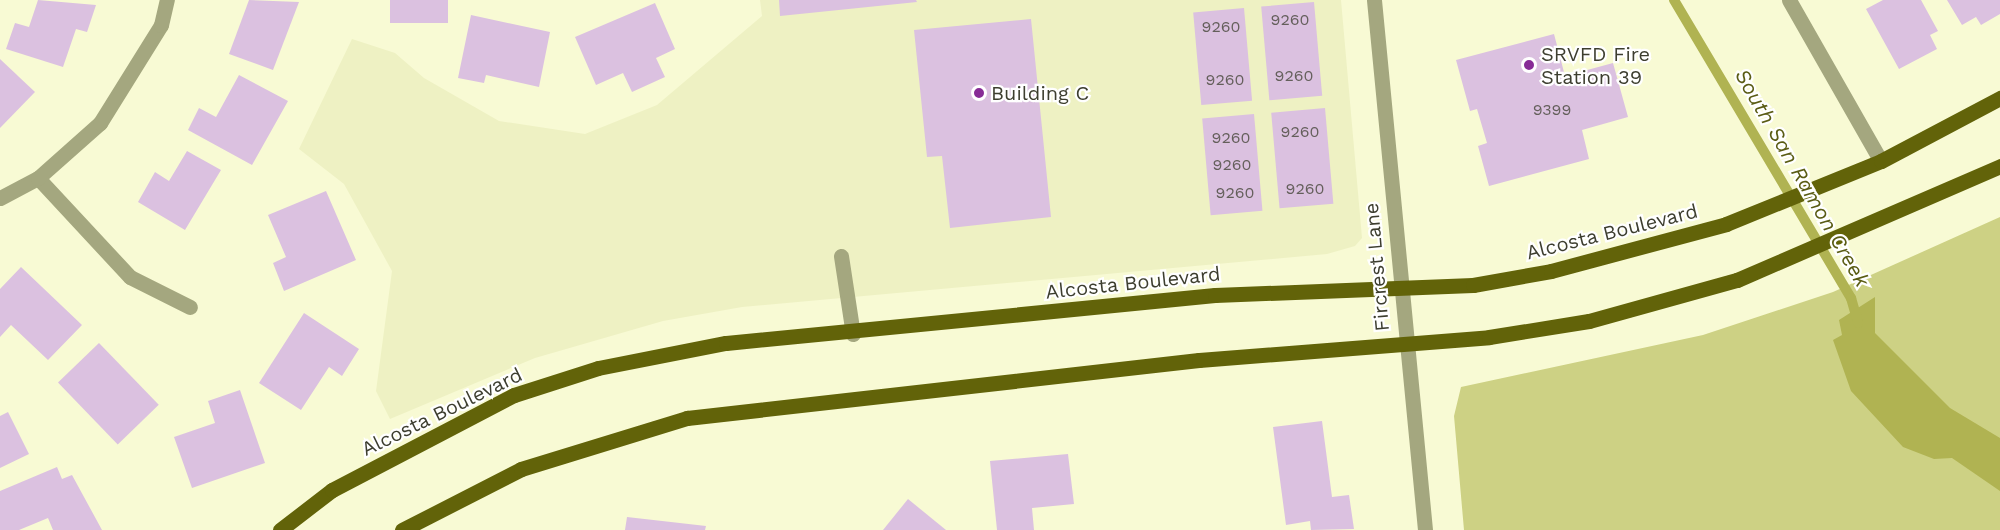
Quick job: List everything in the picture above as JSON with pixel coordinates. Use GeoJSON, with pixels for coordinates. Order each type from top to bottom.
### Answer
{"type":"FeatureCollection","features":[{"type":"Feature","properties":{"kind":"main road","name":"Alcosta Boulevard"},"geometry":{"type":"LineString","coordinates":[[280,530],[332,490],[514,395],[598,368],[726,343],[853,333],[1215,295],[1473,285],[1632,250],[1726,224],[1881,161],[2000,98]]}},
{"type":"Feature","properties":{"kind":"main road"},"geometry":{"type":"LineString","coordinates":[[402,530],[521,469],[687,418],[1200,360],[1404,343],[1589,321],[1737,280],[1898,214],[2000,166]]}},
{"type":"Feature","properties":{"kind":"street"},"geometry":{"type":"LineString","coordinates":[[0,198],[38,178],[100,123],[161,25],[167,0]]}},
{"type":"Feature","properties":{"kind":"street","name":"Fircrest Lane"},"geometry":{"type":"LineString","coordinates":[[1374,0],[1404,343],[1425,530]]}},
{"type":"Feature","properties":{"kind":"street"},"geometry":{"type":"LineString","coordinates":[[1789,0],[1881,161]]}},
{"type":"Feature","properties":{"kind":"street"},"geometry":{"type":"LineString","coordinates":[[38,178],[130,277],[190,307]]}},
{"type":"Feature","properties":{"kind":"street"},"geometry":{"type":"LineString","coordinates":[[841,256],[853,333]]}},
{"type":"Feature","properties":{"kind":"shaded area"},"geometry":{"type":"Polygon","coordinates":[[[760,0],[1341,0],[1362,238],[1355,246],[1327,254],[742,307],[663,321],[535,358],[390,419],[376,391],[392,271],[344,184],[299,149],[352,39],[395,53],[424,78],[499,121],[585,134],[657,105],[762,16],[760,0]]]}},
{"type":"Feature","properties":{"kind":"shaded area"},"geometry":{"type":"Polygon","coordinates":[[[1875,297],[1875,333],[1950,408],[2000,438],[2000,491],[1952,458],[1934,459],[1903,447],[1851,391],[1833,340],[1842,335],[1839,320],[1875,297]]]}},
{"type":"Feature","properties":{"kind":"green space"},"geometry":{"type":"Polygon","coordinates":[[[2000,217],[2000,530],[1464,530],[1454,416],[1461,387],[1703,335],[1833,292],[2000,217]]]}},
{"type":"Feature","properties":{"kind":"building"},"geometry":{"type":"Polygon","coordinates":[[[38,0],[96,5],[87,32],[76,29],[63,67],[6,49],[15,23],[29,27],[38,0]]]}},
{"type":"Feature","properties":{"kind":"building"},"geometry":{"type":"Polygon","coordinates":[[[249,0],[299,2],[273,70],[229,54],[249,0]]]}},
{"type":"Feature","properties":{"kind":"building"},"geometry":{"type":"Polygon","coordinates":[[[390,0],[448,0],[448,23],[390,23],[390,0]]]}},
{"type":"Feature","properties":{"kind":"building"},"geometry":{"type":"Polygon","coordinates":[[[779,0],[916,0],[917,2],[780,16],[779,0]]]}},
{"type":"Feature","properties":{"kind":"building"},"geometry":{"type":"Polygon","coordinates":[[[1883,0],[1921,0],[1938,31],[1930,35],[1937,49],[1899,69],[1866,9],[1883,0]]]}},
{"type":"Feature","properties":{"kind":"building"},"geometry":{"type":"Polygon","coordinates":[[[1947,0],[2000,0],[2000,14],[1981,25],[1976,17],[1962,25],[1947,0]]]}},
{"type":"Feature","properties":{"kind":"building"},"geometry":{"type":"Polygon","coordinates":[[[1314,2],[1322,96],[1269,100],[1261,7],[1314,2]]]}},
{"type":"Feature","properties":{"kind":"building"},"geometry":{"type":"Polygon","coordinates":[[[655,3],[675,49],[656,58],[665,77],[632,92],[623,73],[596,85],[575,37],[655,3]]]}},
{"type":"Feature","properties":{"kind":"building"},"geometry":{"type":"Polygon","coordinates":[[[1244,8],[1252,101],[1201,105],[1193,12],[1244,8]]]}},
{"type":"Feature","properties":{"kind":"building"},"geometry":{"type":"Polygon","coordinates":[[[471,15],[550,32],[539,87],[486,75],[484,83],[458,78],[471,15]]]}},
{"type":"Feature","properties":{"kind":"building","name":"Building C"},"geometry":{"type":"Polygon","coordinates":[[[1031,19],[1051,217],[950,228],[942,156],[927,157],[914,30],[1031,19]]]}},
{"type":"Feature","properties":{"kind":"building"},"geometry":{"type":"Polygon","coordinates":[[[1554,34],[1565,76],[1613,63],[1628,117],[1582,130],[1589,159],[1489,186],[1478,146],[1487,143],[1477,109],[1470,111],[1456,60],[1554,34]]]}},
{"type":"Feature","properties":{"kind":"building"},"geometry":{"type":"Polygon","coordinates":[[[0,59],[35,92],[0,128],[0,59]]]}},
{"type":"Feature","properties":{"kind":"building"},"geometry":{"type":"Polygon","coordinates":[[[239,75],[288,101],[252,165],[188,130],[199,108],[216,117],[239,75]]]}},
{"type":"Feature","properties":{"kind":"building"},"geometry":{"type":"Polygon","coordinates":[[[1325,108],[1333,204],[1280,208],[1271,113],[1325,108]]]}},
{"type":"Feature","properties":{"kind":"building"},"geometry":{"type":"Polygon","coordinates":[[[1254,114],[1262,211],[1211,215],[1202,119],[1254,114]]]}},
{"type":"Feature","properties":{"kind":"building"},"geometry":{"type":"Polygon","coordinates":[[[187,151],[221,170],[185,230],[138,202],[155,172],[169,181],[187,151]]]}},
{"type":"Feature","properties":{"kind":"building"},"geometry":{"type":"Polygon","coordinates":[[[326,191],[356,260],[284,291],[273,263],[286,257],[268,215],[326,191]]]}},
{"type":"Feature","properties":{"kind":"building"},"geometry":{"type":"Polygon","coordinates":[[[21,267],[82,325],[48,360],[11,325],[0,337],[0,289],[21,267]]]}},
{"type":"Feature","properties":{"kind":"building"},"geometry":{"type":"Polygon","coordinates":[[[304,313],[359,349],[342,376],[329,367],[301,410],[259,383],[304,313]]]}},
{"type":"Feature","properties":{"kind":"building"},"geometry":{"type":"Polygon","coordinates":[[[99,343],[159,405],[118,444],[58,383],[99,343]]]}},
{"type":"Feature","properties":{"kind":"building"},"geometry":{"type":"Polygon","coordinates":[[[240,390],[265,463],[192,488],[174,437],[215,423],[208,401],[240,390]]]}},
{"type":"Feature","properties":{"kind":"building"},"geometry":{"type":"Polygon","coordinates":[[[8,412],[29,454],[0,468],[0,416],[8,412]]]}},
{"type":"Feature","properties":{"kind":"building"},"geometry":{"type":"Polygon","coordinates":[[[1322,421],[1332,497],[1349,495],[1354,529],[1311,530],[1310,521],[1286,525],[1273,427],[1322,421]]]}},
{"type":"Feature","properties":{"kind":"building"},"geometry":{"type":"Polygon","coordinates":[[[1068,454],[1074,504],[1032,508],[1034,530],[997,530],[990,461],[1068,454]]]}},
{"type":"Feature","properties":{"kind":"building"},"geometry":{"type":"Polygon","coordinates":[[[57,467],[62,479],[72,475],[102,530],[53,530],[48,518],[19,530],[0,530],[0,491],[57,467]]]}},
{"type":"Feature","properties":{"kind":"building"},"geometry":{"type":"Polygon","coordinates":[[[908,499],[946,530],[883,530],[908,499]]]}},
{"type":"Feature","properties":{"kind":"building"},"geometry":{"type":"Polygon","coordinates":[[[627,517],[706,526],[705,530],[625,530],[627,517]]]}},
{"type":"Feature","properties":{"kind":"waterway","name":"South San Ramon Creek"},"geometry":{"type":"LineString","coordinates":[[1674,0],[1851,298],[1858,323]]}},
{"type":"Feature","properties":{"kind":"place","name":"SRVFD Fire Station 39"},"geometry":{"type":"Point","coordinates":[1529,65]}},
{"type":"Feature","properties":{"kind":"place","name":"Building C"},"geometry":{"type":"Point","coordinates":[979,93]}}]}
